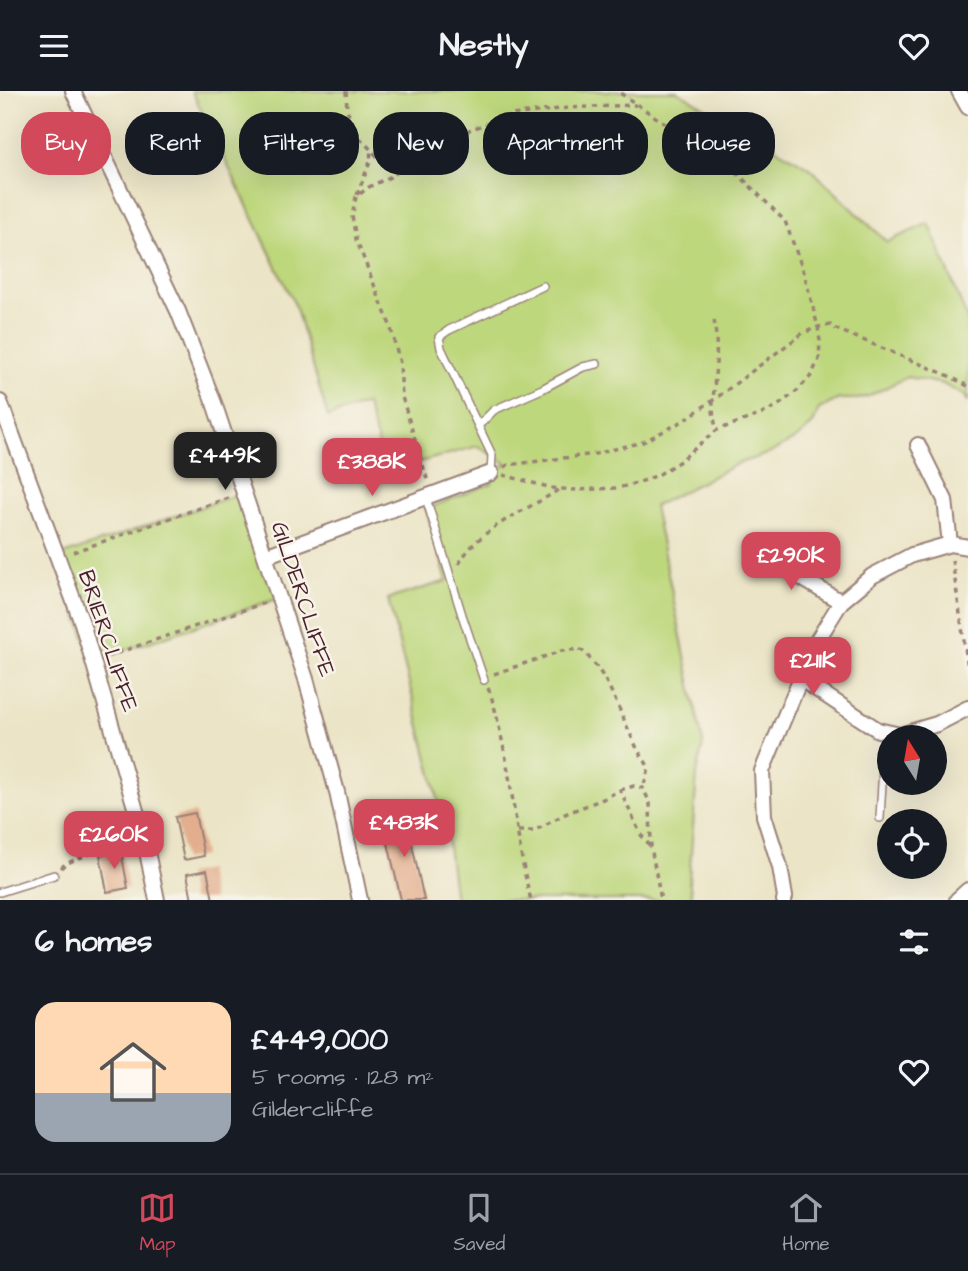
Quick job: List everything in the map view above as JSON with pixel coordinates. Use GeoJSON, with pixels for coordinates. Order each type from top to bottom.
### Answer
{"type":"FeatureCollection","features":[{"type":"Feature","properties":{"kind":"street","name":"GILDERCLIFFE"},"geometry":{"type":"LineString","coordinates":[[73,91],[178,311],[214,403],[306,679],[337,792],[360,900]]}},
{"type":"Feature","properties":{"kind":"street"},"geometry":{"type":"LineString","coordinates":[[959,91],[968,107]]}},
{"type":"Feature","properties":{"kind":"street","name":"BRIERCLIFFE"},"geometry":{"type":"LineString","coordinates":[[0,402],[82,623],[142,832],[157,900]]}},
{"type":"Feature","properties":{"kind":"street"},"geometry":{"type":"LineString","coordinates":[[918,445],[945,500],[950,544]]}},
{"type":"Feature","properties":{"kind":"street"},"geometry":{"type":"LineString","coordinates":[[265,555],[491,473]]}},
{"type":"Feature","properties":{"kind":"street"},"geometry":{"type":"LineString","coordinates":[[784,900],[780,867],[764,816],[762,771],[815,644],[841,603],[872,576],[912,555],[950,544],[968,547]]}},
{"type":"Feature","properties":{"kind":"street"},"geometry":{"type":"LineString","coordinates":[[759,552],[841,603]]}},
{"type":"Feature","properties":{"kind":"street"},"geometry":{"type":"LineString","coordinates":[[801,678],[877,729]]}},
{"type":"Feature","properties":{"kind":"street"},"geometry":{"type":"LineString","coordinates":[[934,725],[968,708]]}},
{"type":"Feature","properties":{"kind":"street"},"geometry":{"type":"LineString","coordinates":[[957,900],[968,890]]}},
{"type":"Feature","properties":{"kind":"lane"},"geometry":{"type":"LineString","coordinates":[[491,473],[492,455],[441,348],[439,337],[543,286]]}},
{"type":"Feature","properties":{"kind":"lane"},"geometry":{"type":"LineString","coordinates":[[478,426],[494,410],[583,367],[597,364]]}},
{"type":"Feature","properties":{"kind":"lane"},"geometry":{"type":"LineString","coordinates":[[429,496],[452,583],[484,678]]}},
{"type":"Feature","properties":{"kind":"lane"},"geometry":{"type":"LineString","coordinates":[[0,892],[54,875]]}},
{"type":"Feature","properties":{"kind":"path"},"geometry":{"type":"LineString","coordinates":[[346,91],[347,110],[358,136],[373,151]]}},
{"type":"Feature","properties":{"kind":"path"},"geometry":{"type":"LineString","coordinates":[[491,473],[559,488],[597,490],[640,482],[658,475],[680,461],[717,430],[762,414],[780,404],[811,376],[819,359],[818,327],[804,273],[785,221],[734,170],[617,91]]}},
{"type":"Feature","properties":{"kind":"path"},"geometry":{"type":"LineString","coordinates":[[469,130],[512,115],[568,108],[638,105]]}},
{"type":"Feature","properties":{"kind":"path"},"geometry":{"type":"LineString","coordinates":[[371,149],[370,162],[356,197],[352,216],[356,239],[390,325],[400,363],[402,397],[429,496]]}},
{"type":"Feature","properties":{"kind":"path"},"geometry":{"type":"LineString","coordinates":[[356,197],[369,187],[394,175]]}},
{"type":"Feature","properties":{"kind":"path"},"geometry":{"type":"LineString","coordinates":[[713,320],[716,351],[712,401],[717,430]]}},
{"type":"Feature","properties":{"kind":"path"},"geometry":{"type":"LineString","coordinates":[[491,473],[508,465],[595,454],[643,442],[683,421],[803,333],[818,327],[831,325],[968,386]]}},
{"type":"Feature","properties":{"kind":"path"},"geometry":{"type":"LineString","coordinates":[[452,583],[457,568],[472,545],[559,488]]}},
{"type":"Feature","properties":{"kind":"path"},"geometry":{"type":"LineString","coordinates":[[57,557],[244,492]]}},
{"type":"Feature","properties":{"kind":"path"},"geometry":{"type":"LineString","coordinates":[[950,544],[968,669]]}},
{"type":"Feature","properties":{"kind":"path"},"geometry":{"type":"LineString","coordinates":[[93,661],[279,598]]}},
{"type":"Feature","properties":{"kind":"path"},"geometry":{"type":"LineString","coordinates":[[531,900],[496,713],[484,678],[561,651],[580,649],[590,657],[606,683],[636,748],[649,768],[643,788],[650,803],[651,847],[661,900]]}},
{"type":"Feature","properties":{"kind":"path"},"geometry":{"type":"LineString","coordinates":[[518,831],[534,831],[620,790],[634,786],[643,788]]}},
{"type":"Feature","properties":{"kind":"path"},"geometry":{"type":"LineString","coordinates":[[620,790],[641,835],[651,847]]}},
{"type":"Feature","properties":{"kind":"path"},"geometry":{"type":"LineString","coordinates":[[54,875],[65,864],[142,832]]}},
{"type":"Feature","properties":{"kind":"green space"},"geometry":{"type":"Polygon","coordinates":[[[192,91],[677,91],[713,112],[662,112],[662,175],[775,175],[775,148],[810,168],[887,242],[929,223],[968,321],[968,402],[965,396],[943,384],[907,377],[869,396],[839,399],[819,409],[813,424],[797,438],[770,453],[737,464],[654,506],[703,743],[697,773],[689,881],[693,900],[455,900],[446,831],[388,599],[447,581],[426,509],[492,483],[491,473],[507,464],[478,446],[387,471],[366,404],[328,417],[295,305],[225,160],[225,112],[202,112],[192,91]]]}},
{"type":"Feature","properties":{"kind":"green space"},"geometry":{"type":"Polygon","coordinates":[[[244,492],[279,598],[93,661],[57,557],[244,492]]]}},
{"type":"Feature","properties":{"kind":"building"},"geometry":{"type":"Polygon","coordinates":[[[195,813],[204,856],[184,860],[175,817],[195,813]]]}},
{"type":"Feature","properties":{"kind":"building"},"geometry":{"type":"Polygon","coordinates":[[[406,816],[424,900],[401,900],[383,821],[406,816]]]}},
{"type":"Feature","properties":{"kind":"building"},"geometry":{"type":"Polygon","coordinates":[[[121,851],[128,888],[107,892],[100,855],[121,851]]]}},
{"type":"Feature","properties":{"kind":"building"},"geometry":{"type":"Polygon","coordinates":[[[207,870],[213,900],[192,900],[187,874],[207,870]]]}}]}
